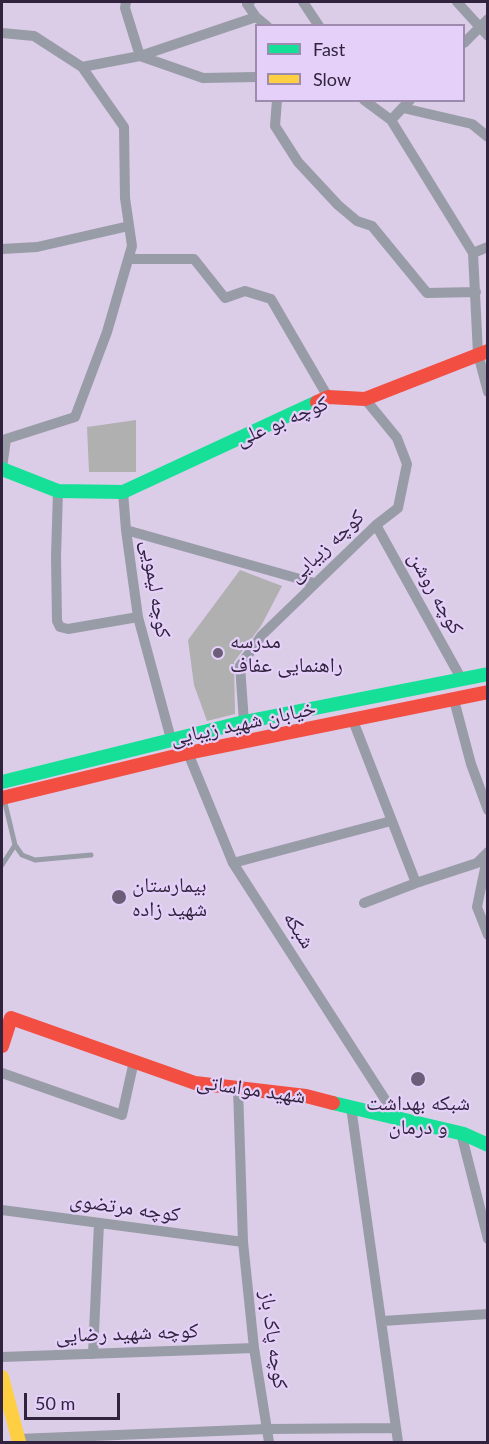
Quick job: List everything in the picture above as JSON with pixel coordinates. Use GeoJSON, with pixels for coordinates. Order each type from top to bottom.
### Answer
{"type":"FeatureCollection","features":[{"type":"Feature","properties":{"kind":"main road","name":"کوچه بو علی"},"geometry":{"type":"LineString","coordinates":[[123,492],[328,397],[365,399],[483,352]]}},
{"type":"Feature","properties":{"kind":"main road"},"geometry":{"type":"LineString","coordinates":[[2,469],[58,491],[123,492]]}},
{"type":"Feature","properties":{"kind":"main road","name":"خیابان شهید زیبایی"},"geometry":{"type":"LineString","coordinates":[[2,782],[244,722],[488,674]]}},
{"type":"Feature","properties":{"kind":"main road","name":"خیابان شهید زیبایی"},"geometry":{"type":"LineString","coordinates":[[2,798],[188,753],[488,692]]}},
{"type":"Feature","properties":{"kind":"main road","name":"شهید مواساتی"},"geometry":{"type":"LineString","coordinates":[[2,1046],[11,1018],[195,1083],[306,1096],[461,1133],[488,1145]]}},
{"type":"Feature","properties":{"kind":"main road"},"geometry":{"type":"LineString","coordinates":[[2,1377],[18,1441]]}},
{"type":"Feature","properties":{"kind":"street"},"geometry":{"type":"LineString","coordinates":[[126,2],[124,8],[140,56]]}},
{"type":"Feature","properties":{"kind":"street"},"geometry":{"type":"LineString","coordinates":[[247,2],[256,17],[265,24]]}},
{"type":"Feature","properties":{"kind":"street"},"geometry":{"type":"LineString","coordinates":[[303,2],[318,24]]}},
{"type":"Feature","properties":{"kind":"street"},"geometry":{"type":"LineString","coordinates":[[457,2],[484,22],[488,36]]}},
{"type":"Feature","properties":{"kind":"street"},"geometry":{"type":"LineString","coordinates":[[82,68],[140,56],[256,17]]}},
{"type":"Feature","properties":{"kind":"street"},"geometry":{"type":"LineString","coordinates":[[465,42],[484,22]]}},
{"type":"Feature","properties":{"kind":"street"},"geometry":{"type":"LineString","coordinates":[[2,33],[34,36],[82,68],[124,127],[125,198],[132,246],[107,332],[75,417],[6,439],[2,469]]}},
{"type":"Feature","properties":{"kind":"street"},"geometry":{"type":"LineString","coordinates":[[140,56],[203,78],[255,77]]}},
{"type":"Feature","properties":{"kind":"street"},"geometry":{"type":"LineString","coordinates":[[277,102],[274,126],[298,162],[338,205],[357,221],[372,226],[427,293],[476,292]]}},
{"type":"Feature","properties":{"kind":"street"},"geometry":{"type":"LineString","coordinates":[[367,102],[392,120],[473,253],[488,392]]}},
{"type":"Feature","properties":{"kind":"street"},"geometry":{"type":"LineString","coordinates":[[392,120],[406,104],[472,123],[488,137]]}},
{"type":"Feature","properties":{"kind":"street"},"geometry":{"type":"LineString","coordinates":[[2,249],[37,248],[129,226]]}},
{"type":"Feature","properties":{"kind":"street"},"geometry":{"type":"LineString","coordinates":[[473,253],[488,247]]}},
{"type":"Feature","properties":{"kind":"street"},"geometry":{"type":"LineString","coordinates":[[129,259],[194,259],[225,298],[245,291],[271,299],[328,397]]}},
{"type":"Feature","properties":{"kind":"street","name":"کوچه زیبایی"},"geometry":{"type":"LineString","coordinates":[[244,722],[240,666],[262,634],[376,525],[398,508],[407,464],[397,438],[365,399]]}},
{"type":"Feature","properties":{"kind":"street"},"geometry":{"type":"LineString","coordinates":[[58,491],[56,557],[57,621],[60,627],[68,629],[138,617]]}},
{"type":"Feature","properties":{"kind":"street"},"geometry":{"type":"LineString","coordinates":[[123,492],[126,530]]}},
{"type":"Feature","properties":{"kind":"street","name":"کوچه روشن"},"geometry":{"type":"LineString","coordinates":[[376,525],[462,680]]}},
{"type":"Feature","properties":{"kind":"street","name":"کوچه لیمویی"},"geometry":{"type":"LineString","coordinates":[[171,739],[138,617],[126,530],[314,583]]}},
{"type":"Feature","properties":{"kind":"street"},"geometry":{"type":"LineString","coordinates":[[454,700],[471,764],[488,810]]}},
{"type":"Feature","properties":{"kind":"street"},"geometry":{"type":"LineString","coordinates":[[352,718],[416,883]]}},
{"type":"Feature","properties":{"kind":"street","name":"شبکه"},"geometry":{"type":"LineString","coordinates":[[188,753],[233,863],[397,1118]]}},
{"type":"Feature","properties":{"kind":"street"},"geometry":{"type":"LineString","coordinates":[[233,863],[392,821]]}},
{"type":"Feature","properties":{"kind":"street"},"geometry":{"type":"LineString","coordinates":[[364,903],[477,863],[488,853]]}},
{"type":"Feature","properties":{"kind":"street"},"geometry":{"type":"LineString","coordinates":[[488,853],[477,907],[488,934]]}},
{"type":"Feature","properties":{"kind":"street"},"geometry":{"type":"LineString","coordinates":[[2,1073],[122,1115],[134,1061]]}},
{"type":"Feature","properties":{"kind":"street","name":"کوچه پاک باز"},"geometry":{"type":"LineString","coordinates":[[238,1088],[243,1242],[254,1348],[269,1443]]}},
{"type":"Feature","properties":{"kind":"street"},"geometry":{"type":"LineString","coordinates":[[351,1107],[399,1443]]}},
{"type":"Feature","properties":{"kind":"street"},"geometry":{"type":"LineString","coordinates":[[461,1133],[488,1239]]}},
{"type":"Feature","properties":{"kind":"street","name":"کوچه مرتضوی"},"geometry":{"type":"LineString","coordinates":[[2,1210],[243,1242]]}},
{"type":"Feature","properties":{"kind":"street"},"geometry":{"type":"LineString","coordinates":[[93,1354],[99,1223]]}},
{"type":"Feature","properties":{"kind":"street"},"geometry":{"type":"LineString","coordinates":[[383,1321],[488,1314]]}},
{"type":"Feature","properties":{"kind":"street","name":"کوچه شهید رضایی"},"geometry":{"type":"LineString","coordinates":[[2,1357],[254,1348]]}},
{"type":"Feature","properties":{"kind":"street"},"geometry":{"type":"LineString","coordinates":[[18,1441],[267,1429],[396,1428]]}},
{"type":"Feature","properties":{"kind":"lane"},"geometry":{"type":"LineString","coordinates":[[2,798],[15,845],[22,855],[35,860],[91,855]]}},
{"type":"Feature","properties":{"kind":"lane"},"geometry":{"type":"LineString","coordinates":[[2,865],[15,845]]}},
{"type":"Feature","properties":{"kind":"building"},"geometry":{"type":"Polygon","coordinates":[[[136,420],[136,472],[89,472],[87,427],[136,420]]]}},
{"type":"Feature","properties":{"kind":"building","name":"مدرسه راهنمایی عفاف"},"geometry":{"type":"Polygon","coordinates":[[[240,570],[282,586],[261,626],[234,662],[235,714],[207,721],[194,685],[188,640],[240,570]]]}},
{"type":"Feature","properties":{"kind":"traffic: fast"},"geometry":{"type":"LineString","coordinates":[[2,469],[58,491],[123,492],[317,402]]}},
{"type":"Feature","properties":{"kind":"traffic: fast"},"geometry":{"type":"LineString","coordinates":[[2,782],[244,722],[488,674]]}},
{"type":"Feature","properties":{"kind":"traffic: fast"},"geometry":{"type":"LineString","coordinates":[[333,1103],[464,1134],[488,1145]]}},
{"type":"Feature","properties":{"kind":"traffic: slow"},"geometry":{"type":"LineString","coordinates":[[2,1377],[19,1442]]}},
{"type":"Feature","properties":{"kind":"traffic: jam"},"geometry":{"type":"LineString","coordinates":[[317,402],[328,397],[365,399],[488,351]]}},
{"type":"Feature","properties":{"kind":"traffic: jam"},"geometry":{"type":"LineString","coordinates":[[2,798],[188,753],[488,692]]}},
{"type":"Feature","properties":{"kind":"traffic: jam"},"geometry":{"type":"LineString","coordinates":[[2,1046],[11,1018],[195,1083],[306,1096],[333,1103]]}},
{"type":"Feature","properties":{"kind":"place","name":"مدرسه راهنمایی عفاف"},"geometry":{"type":"Point","coordinates":[218,653]}},
{"type":"Feature","properties":{"kind":"place","name":"بیمارستان شهید زاده"},"geometry":{"type":"Point","coordinates":[119,897]}},
{"type":"Feature","properties":{"kind":"place","name":"شبکه بهداشت و درمان"},"geometry":{"type":"Point","coordinates":[418,1079]}}]}
